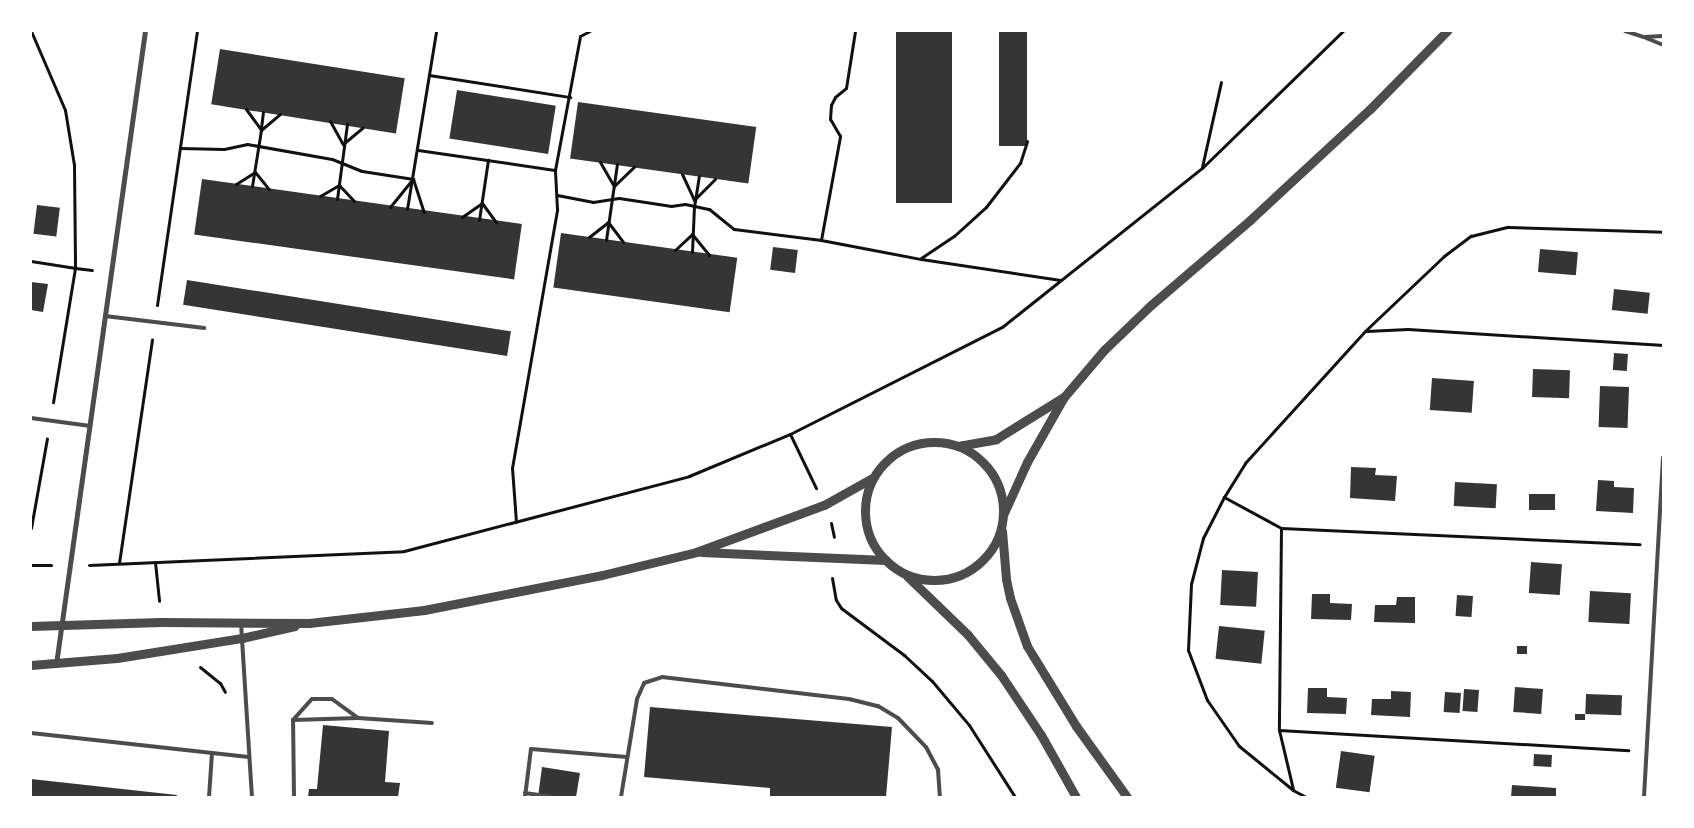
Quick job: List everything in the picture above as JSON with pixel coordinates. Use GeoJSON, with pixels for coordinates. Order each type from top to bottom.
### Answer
{"type":"FeatureCollection","features":[{"type":"Feature","properties":{"kind":"street"},"geometry":{"type":"LineString","coordinates":[[56,665],[145,31]]}},
{"type":"Feature","properties":{"kind":"street"},"geometry":{"type":"LineString","coordinates":[[1003,515],[1027,462],[1064,397],[1104,350],[1250,220],[1356,122],[1448,31]]}},
{"type":"Feature","properties":{"kind":"street"},"geometry":{"type":"LineString","coordinates":[[31,665],[56,665],[117,658],[242,638],[309,623],[424,610],[513,594],[696,552],[824,505],[874,477],[890,459],[910,446],[934,442],[958,446],[996,439],[1064,397]]}},
{"type":"Feature","properties":{"kind":"street"},"geometry":{"type":"LineString","coordinates":[[958,446],[980,459],[992,473],[1000,490],[1006,579],[1010,598],[1027,646],[1081,733],[1127,797]]}},
{"type":"Feature","properties":{"kind":"street"},"geometry":{"type":"LineString","coordinates":[[874,477],[866,506],[866,521],[869,535],[886,560],[905,574],[968,635],[1000,675],[1041,735],[1076,797]]}},
{"type":"Feature","properties":{"kind":"street"},"geometry":{"type":"LineString","coordinates":[[905,574],[935,580],[964,573],[978,565],[988,554],[1002,527]]}},
{"type":"Feature","properties":{"kind":"street"},"geometry":{"type":"LineString","coordinates":[[696,552],[886,560]]}},
{"type":"Feature","properties":{"kind":"street"},"geometry":{"type":"LineString","coordinates":[[31,626],[161,622],[309,623]]}},
{"type":"Feature","properties":{"kind":"lane"},"geometry":{"type":"LineString","coordinates":[[1625,31],[1663,45]]}},
{"type":"Feature","properties":{"kind":"lane"},"geometry":{"type":"LineString","coordinates":[[1644,37],[1663,36]]}},
{"type":"Feature","properties":{"kind":"lane"},"geometry":{"type":"LineString","coordinates":[[105,316],[204,328]]}},
{"type":"Feature","properties":{"kind":"lane"},"geometry":{"type":"LineString","coordinates":[[31,418],[90,426]]}},
{"type":"Feature","properties":{"kind":"lane"},"geometry":{"type":"LineString","coordinates":[[1644,797],[1663,458]]}},
{"type":"Feature","properties":{"kind":"lane"},"geometry":{"type":"LineString","coordinates":[[242,623],[252,797]]}},
{"type":"Feature","properties":{"kind":"lane"},"geometry":{"type":"LineString","coordinates":[[621,797],[637,699],[644,683],[662,676],[839,698],[878,706],[898,718],[926,747],[938,770],[940,797]]}},
{"type":"Feature","properties":{"kind":"lane"},"geometry":{"type":"LineString","coordinates":[[294,797],[293,720],[312,700],[332,699],[358,718]]}},
{"type":"Feature","properties":{"kind":"lane"},"geometry":{"type":"LineString","coordinates":[[293,720],[358,718],[432,723]]}},
{"type":"Feature","properties":{"kind":"lane"},"geometry":{"type":"LineString","coordinates":[[31,733],[249,757]]}},
{"type":"Feature","properties":{"kind":"lane"},"geometry":{"type":"LineString","coordinates":[[553,797],[525,795],[532,749],[627,757]]}},
{"type":"Feature","properties":{"kind":"lane"},"geometry":{"type":"LineString","coordinates":[[210,797],[212,753]]}},
{"type":"Feature","properties":{"kind":"path"},"geometry":{"type":"LineString","coordinates":[[31,31],[66,110],[74,165],[74,268],[31,528]]}},
{"type":"Feature","properties":{"kind":"path"},"geometry":{"type":"LineString","coordinates":[[119,563],[198,31]]}},
{"type":"Feature","properties":{"kind":"path"},"geometry":{"type":"LineString","coordinates":[[408,209],[436,31]]}},
{"type":"Feature","properties":{"kind":"path"},"geometry":{"type":"LineString","coordinates":[[516,522],[512,468],[557,209],[556,170],[580,36],[590,31]]}},
{"type":"Feature","properties":{"kind":"path"},"geometry":{"type":"LineString","coordinates":[[821,240],[840,136],[830,119],[831,105],[835,97],[846,88],[855,31]]}},
{"type":"Feature","properties":{"kind":"path"},"geometry":{"type":"LineString","coordinates":[[31,565],[70,566],[404,551],[689,476],[790,434],[1002,327],[1202,168],[1343,31]]}},
{"type":"Feature","properties":{"kind":"path"},"geometry":{"type":"LineString","coordinates":[[429,76],[570,97]]}},
{"type":"Feature","properties":{"kind":"path"},"geometry":{"type":"LineString","coordinates":[[1202,168],[1221,82]]}},
{"type":"Feature","properties":{"kind":"path"},"geometry":{"type":"LineString","coordinates":[[246,109],[261,130]]}},
{"type":"Feature","properties":{"kind":"path"},"geometry":{"type":"LineString","coordinates":[[252,186],[263,112]]}},
{"type":"Feature","properties":{"kind":"path"},"geometry":{"type":"LineString","coordinates":[[261,130],[280,114]]}},
{"type":"Feature","properties":{"kind":"path"},"geometry":{"type":"LineString","coordinates":[[330,121],[344,144]]}},
{"type":"Feature","properties":{"kind":"path"},"geometry":{"type":"LineString","coordinates":[[337,199],[347,124]]}},
{"type":"Feature","properties":{"kind":"path"},"geometry":{"type":"LineString","coordinates":[[344,144],[364,126]]}},
{"type":"Feature","properties":{"kind":"path"},"geometry":{"type":"LineString","coordinates":[[921,259],[954,236],[986,207],[1020,163],[1027,141]]}},
{"type":"Feature","properties":{"kind":"path"},"geometry":{"type":"LineString","coordinates":[[180,148],[224,149],[247,144],[332,159],[362,171],[413,179]]}},
{"type":"Feature","properties":{"kind":"path"},"geometry":{"type":"LineString","coordinates":[[417,150],[556,170]]}},
{"type":"Feature","properties":{"kind":"path"},"geometry":{"type":"LineString","coordinates":[[479,220],[488,160]]}},
{"type":"Feature","properties":{"kind":"path"},"geometry":{"type":"LineString","coordinates":[[600,162],[614,186]]}},
{"type":"Feature","properties":{"kind":"path"},"geometry":{"type":"LineString","coordinates":[[606,240],[617,164]]}},
{"type":"Feature","properties":{"kind":"path"},"geometry":{"type":"LineString","coordinates":[[614,186],[634,166]]}},
{"type":"Feature","properties":{"kind":"path"},"geometry":{"type":"LineString","coordinates":[[236,184],[255,172]]}},
{"type":"Feature","properties":{"kind":"path"},"geometry":{"type":"LineString","coordinates":[[255,172],[269,189]]}},
{"type":"Feature","properties":{"kind":"path"},"geometry":{"type":"LineString","coordinates":[[682,174],[694,200]]}},
{"type":"Feature","properties":{"kind":"path"},"geometry":{"type":"LineString","coordinates":[[692,252],[694,200],[699,176]]}},
{"type":"Feature","properties":{"kind":"path"},"geometry":{"type":"LineString","coordinates":[[390,207],[413,179]]}},
{"type":"Feature","properties":{"kind":"path"},"geometry":{"type":"LineString","coordinates":[[413,179],[424,212]]}},
{"type":"Feature","properties":{"kind":"path"},"geometry":{"type":"LineString","coordinates":[[694,200],[715,179]]}},
{"type":"Feature","properties":{"kind":"path"},"geometry":{"type":"LineString","coordinates":[[320,196],[339,185]]}},
{"type":"Feature","properties":{"kind":"path"},"geometry":{"type":"LineString","coordinates":[[339,185],[354,201]]}},
{"type":"Feature","properties":{"kind":"path"},"geometry":{"type":"LineString","coordinates":[[556,195],[593,202],[619,198],[671,206],[685,204],[709,209],[734,228],[821,240],[921,259],[1060,280]]}},
{"type":"Feature","properties":{"kind":"path"},"geometry":{"type":"LineString","coordinates":[[462,217],[482,203]]}},
{"type":"Feature","properties":{"kind":"path"},"geometry":{"type":"LineString","coordinates":[[482,203],[496,222]]}},
{"type":"Feature","properties":{"kind":"path"},"geometry":{"type":"LineString","coordinates":[[589,237],[608,222]]}},
{"type":"Feature","properties":{"kind":"path"},"geometry":{"type":"LineString","coordinates":[[608,222],[623,242]]}},
{"type":"Feature","properties":{"kind":"path"},"geometry":{"type":"LineString","coordinates":[[1306,797],[1293,790],[1239,746],[1207,700],[1188,650],[1191,584],[1203,538],[1224,497],[1245,463],[1366,331],[1444,256],[1471,236],[1508,227],[1663,232]]}},
{"type":"Feature","properties":{"kind":"path"},"geometry":{"type":"LineString","coordinates":[[675,250],[692,234]]}},
{"type":"Feature","properties":{"kind":"path"},"geometry":{"type":"LineString","coordinates":[[692,234],[709,255]]}},
{"type":"Feature","properties":{"kind":"path"},"geometry":{"type":"LineString","coordinates":[[31,261],[111,273]]}},
{"type":"Feature","properties":{"kind":"path"},"geometry":{"type":"LineString","coordinates":[[1366,331],[1408,329],[1663,345]]}},
{"type":"Feature","properties":{"kind":"path"},"geometry":{"type":"LineString","coordinates":[[790,434],[833,528],[832,582],[836,600],[841,608],[904,654],[932,680],[969,725],[1015,797]]}},
{"type":"Feature","properties":{"kind":"path"},"geometry":{"type":"LineString","coordinates":[[1224,497],[1280,528],[1658,545]]}},
{"type":"Feature","properties":{"kind":"path"},"geometry":{"type":"LineString","coordinates":[[1280,528],[1279,730],[1293,790]]}},
{"type":"Feature","properties":{"kind":"path"},"geometry":{"type":"LineString","coordinates":[[1279,730],[1646,751]]}},
{"type":"Feature","properties":{"kind":"building"},"geometry":{"type":"Polygon","coordinates":[[[896,31],[952,31],[952,203],[896,203],[896,31]]]}},
{"type":"Feature","properties":{"kind":"building"},"geometry":{"type":"Polygon","coordinates":[[[999,31],[1027,31],[1027,146],[999,146],[999,31]]]}},
{"type":"Feature","properties":{"kind":"building"},"geometry":{"type":"Polygon","coordinates":[[[220,49],[405,78],[396,134],[211,104],[220,49]]]}},
{"type":"Feature","properties":{"kind":"building"},"geometry":{"type":"Polygon","coordinates":[[[457,90],[556,106],[548,154],[449,138],[457,90]]]}},
{"type":"Feature","properties":{"kind":"building"},"geometry":{"type":"Polygon","coordinates":[[[578,102],[756,127],[748,183],[570,158],[578,102]]]}},
{"type":"Feature","properties":{"kind":"building"},"geometry":{"type":"Polygon","coordinates":[[[202,179],[522,224],[514,279],[194,234],[202,179]]]}},
{"type":"Feature","properties":{"kind":"building"},"geometry":{"type":"Polygon","coordinates":[[[37,205],[60,208],[56,237],[33,234],[37,205]]]}},
{"type":"Feature","properties":{"kind":"building"},"geometry":{"type":"Polygon","coordinates":[[[561,233],[737,258],[730,312],[553,287],[561,233]]]}},
{"type":"Feature","properties":{"kind":"building"},"geometry":{"type":"Polygon","coordinates":[[[773,247],[798,250],[795,273],[770,270],[773,247]]]}},
{"type":"Feature","properties":{"kind":"building"},"geometry":{"type":"Polygon","coordinates":[[[1540,249],[1578,252],[1576,275],[1538,272],[1540,249]]]}},
{"type":"Feature","properties":{"kind":"building"},"geometry":{"type":"Polygon","coordinates":[[[187,280],[511,331],[507,356],[183,305],[187,280]]]}},
{"type":"Feature","properties":{"kind":"building"},"geometry":{"type":"Polygon","coordinates":[[[31,282],[48,284],[43,312],[31,310],[31,282]]]}},
{"type":"Feature","properties":{"kind":"building"},"geometry":{"type":"Polygon","coordinates":[[[1614,289],[1650,293],[1648,314],[1612,310],[1614,289]]]}},
{"type":"Feature","properties":{"kind":"building"},"geometry":{"type":"Polygon","coordinates":[[[1614,353],[1628,354],[1627,371],[1613,370],[1614,353]]]}},
{"type":"Feature","properties":{"kind":"building"},"geometry":{"type":"Polygon","coordinates":[[[1533,369],[1570,370],[1569,398],[1532,397],[1533,369]]]}},
{"type":"Feature","properties":{"kind":"building"},"geometry":{"type":"Polygon","coordinates":[[[1432,378],[1474,381],[1472,413],[1430,410],[1432,378]]]}},
{"type":"Feature","properties":{"kind":"building"},"geometry":{"type":"Polygon","coordinates":[[[1600,386],[1629,387],[1628,428],[1599,427],[1600,386]]]}},
{"type":"Feature","properties":{"kind":"building"},"geometry":{"type":"Polygon","coordinates":[[[1351,467],[1376,468],[1375,475],[1397,476],[1395,501],[1350,498],[1351,467]]]}},
{"type":"Feature","properties":{"kind":"building"},"geometry":{"type":"Polygon","coordinates":[[[1598,480],[1614,481],[1614,487],[1634,488],[1633,513],[1596,511],[1598,480]]]}},
{"type":"Feature","properties":{"kind":"building"},"geometry":{"type":"Polygon","coordinates":[[[1455,482],[1497,484],[1496,508],[1454,506],[1455,482]]]}},
{"type":"Feature","properties":{"kind":"building"},"geometry":{"type":"Polygon","coordinates":[[[1529,494],[1555,494],[1555,510],[1529,510],[1529,494]]]}},
{"type":"Feature","properties":{"kind":"building"},"geometry":{"type":"Polygon","coordinates":[[[1531,562],[1562,564],[1560,595],[1529,593],[1531,562]]]}},
{"type":"Feature","properties":{"kind":"building"},"geometry":{"type":"Polygon","coordinates":[[[1222,570],[1258,572],[1256,607],[1220,605],[1222,570]]]}},
{"type":"Feature","properties":{"kind":"building"},"geometry":{"type":"Polygon","coordinates":[[[1590,591],[1631,593],[1629,624],[1588,622],[1590,591]]]}},
{"type":"Feature","properties":{"kind":"building"},"geometry":{"type":"Polygon","coordinates":[[[1312,594],[1330,594],[1330,603],[1352,604],[1351,620],[1311,619],[1312,594]]]}},
{"type":"Feature","properties":{"kind":"building"},"geometry":{"type":"Polygon","coordinates":[[[1457,595],[1473,596],[1471,617],[1456,616],[1457,595]]]}},
{"type":"Feature","properties":{"kind":"building"},"geometry":{"type":"Polygon","coordinates":[[[1397,597],[1415,597],[1415,623],[1374,622],[1375,605],[1396,605],[1397,597]]]}},
{"type":"Feature","properties":{"kind":"building"},"geometry":{"type":"Polygon","coordinates":[[[1219,626],[1265,631],[1261,664],[1216,659],[1219,626]]]}},
{"type":"Feature","properties":{"kind":"building"},"geometry":{"type":"Polygon","coordinates":[[[1517,646],[1527,646],[1527,654],[1517,654],[1517,646]]]}},
{"type":"Feature","properties":{"kind":"building"},"geometry":{"type":"Polygon","coordinates":[[[1515,687],[1543,689],[1541,714],[1513,712],[1515,687]]]}},
{"type":"Feature","properties":{"kind":"building"},"geometry":{"type":"Polygon","coordinates":[[[1308,688],[1327,688],[1327,697],[1347,698],[1346,714],[1307,713],[1308,688]]]}},
{"type":"Feature","properties":{"kind":"building"},"geometry":{"type":"Polygon","coordinates":[[[1464,689],[1479,690],[1477,712],[1462,711],[1464,689]]]}},
{"type":"Feature","properties":{"kind":"building"},"geometry":{"type":"Polygon","coordinates":[[[1391,691],[1411,692],[1410,717],[1371,715],[1372,699],[1391,699],[1391,691]]]}},
{"type":"Feature","properties":{"kind":"building"},"geometry":{"type":"Polygon","coordinates":[[[1445,692],[1461,693],[1460,713],[1444,712],[1445,692]]]}},
{"type":"Feature","properties":{"kind":"building"},"geometry":{"type":"Polygon","coordinates":[[[1586,694],[1622,695],[1621,715],[1585,714],[1586,694]]]}},
{"type":"Feature","properties":{"kind":"building"},"geometry":{"type":"Polygon","coordinates":[[[650,707],[892,727],[886,797],[770,797],[770,788],[644,777],[650,707]]]}},
{"type":"Feature","properties":{"kind":"building"},"geometry":{"type":"Polygon","coordinates":[[[1575,714],[1585,714],[1585,720],[1575,720],[1575,714]]]}},
{"type":"Feature","properties":{"kind":"building"},"geometry":{"type":"Polygon","coordinates":[[[323,725],[389,731],[385,782],[400,783],[398,797],[308,797],[309,789],[317,789],[323,725]]]}},
{"type":"Feature","properties":{"kind":"building"},"geometry":{"type":"Polygon","coordinates":[[[1341,751],[1375,756],[1370,792],[1336,788],[1341,751]]]}},
{"type":"Feature","properties":{"kind":"building"},"geometry":{"type":"Polygon","coordinates":[[[1534,754],[1552,755],[1551,767],[1533,766],[1534,754]]]}},
{"type":"Feature","properties":{"kind":"building"},"geometry":{"type":"Polygon","coordinates":[[[542,767],[580,773],[576,797],[538,797],[542,767]]]}},
{"type":"Feature","properties":{"kind":"building"},"geometry":{"type":"Polygon","coordinates":[[[31,779],[177,795],[176,797],[31,797],[31,779]]]}},
{"type":"Feature","properties":{"kind":"building"},"geometry":{"type":"Polygon","coordinates":[[[1512,785],[1556,788],[1556,797],[1511,797],[1512,785]]]}}]}
